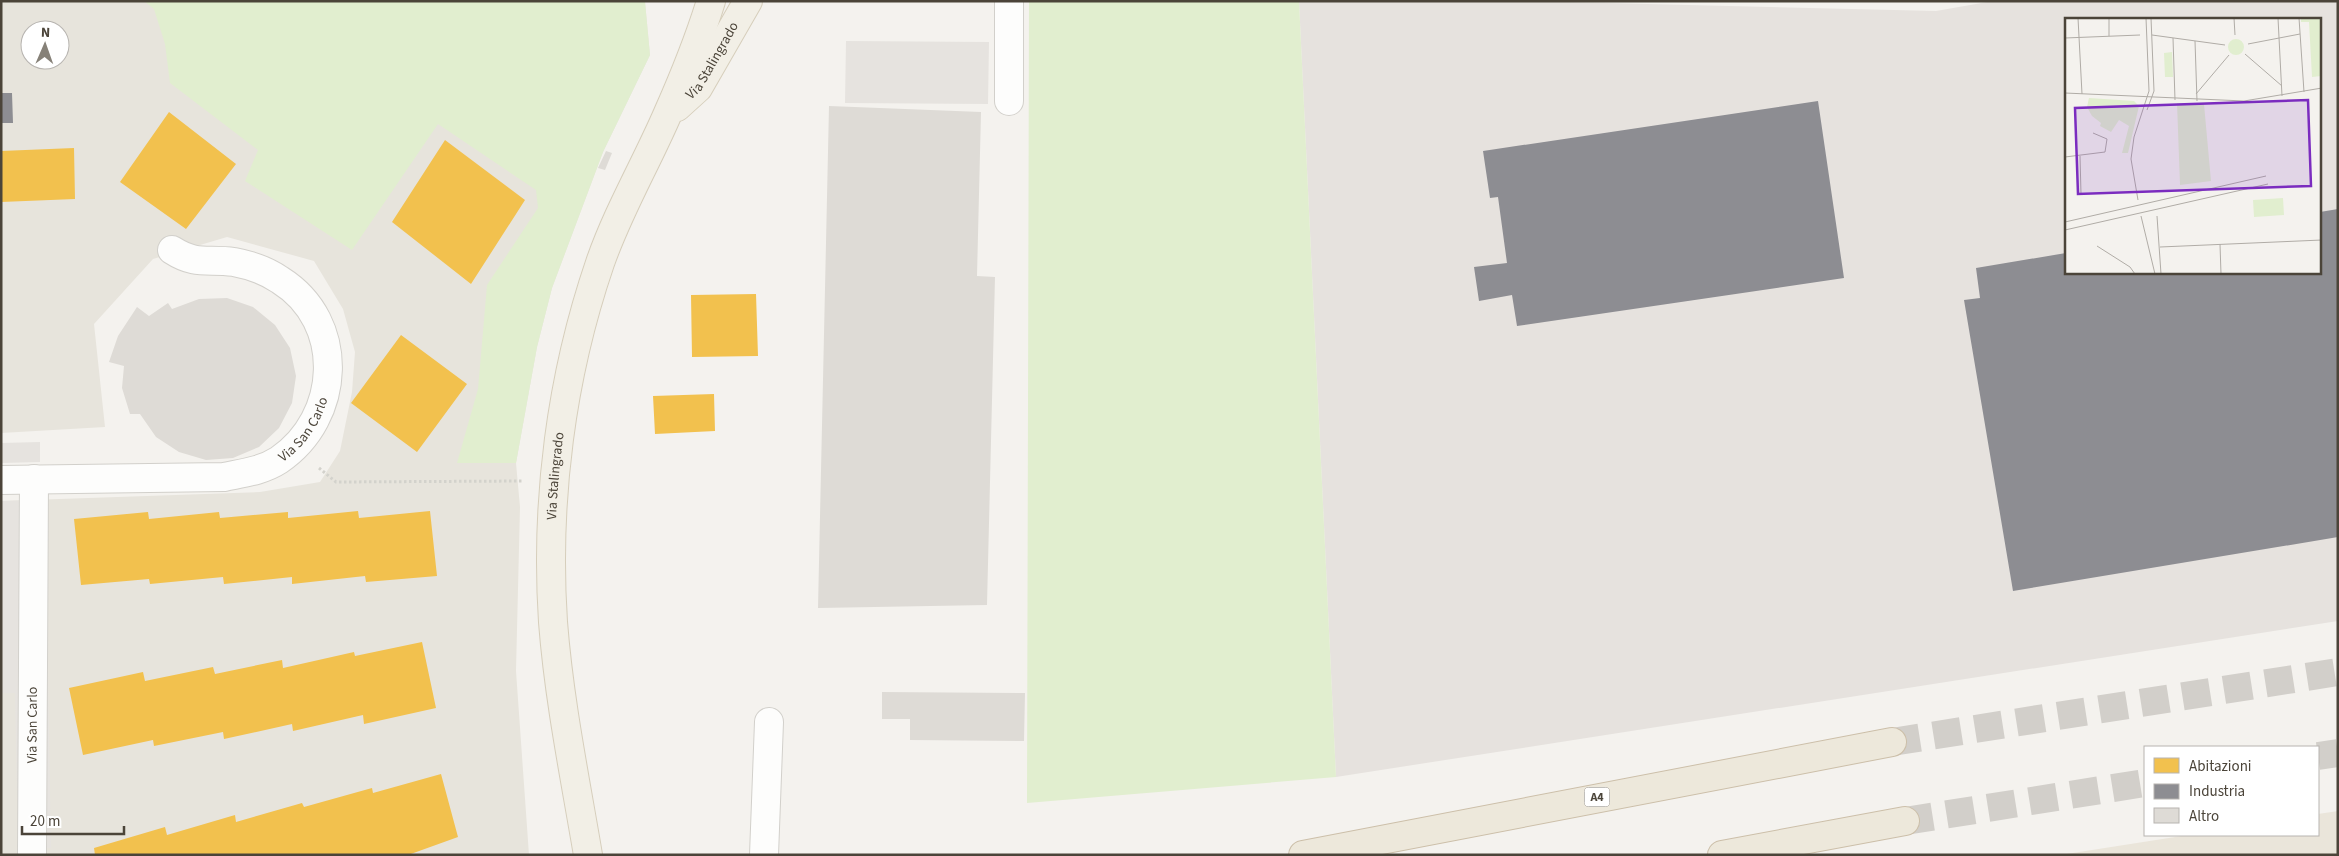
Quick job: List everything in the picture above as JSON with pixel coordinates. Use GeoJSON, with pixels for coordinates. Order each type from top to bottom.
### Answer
{"type":"FeatureCollection","features":[{"type":"Feature","properties":{"kind":"highway","name":"A4"},"geometry":{"type":"LineString","coordinates":[[1303,855],[1892,742]]}},
{"type":"Feature","properties":{"kind":"highway"},"geometry":{"type":"LineString","coordinates":[[1722,855],[1905,821]]}},
{"type":"Feature","properties":{"kind":"main road","name":"Via Stalingrado"},"geometry":{"type":"LineString","coordinates":[[588,855],[562,701],[553,621],[551,521],[558,445],[577,343],[601,261],[630,191],[668,114],[701,34],[710,1]]}},
{"type":"Feature","properties":{"kind":"main road","name":"Via Stalingrado"},"geometry":{"type":"LineString","coordinates":[[668,114],[698,88],[748,1]]}},
{"type":"Feature","properties":{"kind":"street"},"geometry":{"type":"LineString","coordinates":[[1009,101],[1010,1]]}},
{"type":"Feature","properties":{"kind":"street","name":"Via San Carlo"},"geometry":{"type":"LineString","coordinates":[[1,480],[224,477],[259,470],[277,461],[294,448],[310,430],[322,407],[327,388],[328,364],[326,344],[317,320],[296,292],[281,280],[262,270],[235,262],[197,262],[172,250]]}},
{"type":"Feature","properties":{"kind":"street","name":"Via San Carlo"},"geometry":{"type":"LineString","coordinates":[[32,853],[34,479]]}},
{"type":"Feature","properties":{"kind":"street"},"geometry":{"type":"LineString","coordinates":[[764,855],[769,722]]}},
{"type":"Feature","properties":{"kind":"path"},"geometry":{"type":"LineString","coordinates":[[294,448],[336,482],[523,481]]}},
{"type":"Feature","properties":{"kind":"shaded area"},"geometry":{"type":"Polygon","coordinates":[[[1,1],[645,2],[650,55],[603,152],[552,288],[537,347],[516,463],[520,507],[516,671],[529,855],[1,855],[1,501],[260,492],[320,482],[340,451],[352,392],[355,352],[343,309],[314,261],[227,237],[153,259],[94,324],[105,427],[1,433],[1,1]]]}},
{"type":"Feature","properties":{"kind":"shaded area"},"geometry":{"type":"Polygon","coordinates":[[[1299,1],[1525,1],[1936,11],[1993,1],[2338,1],[2338,621],[1336,777],[1299,1]]]}},
{"type":"Feature","properties":{"kind":"shaded area"},"geometry":{"type":"Polygon","coordinates":[[[846,41],[989,42],[988,104],[845,103],[846,41]]]}},
{"type":"Feature","properties":{"kind":"shaded area"},"geometry":{"type":"Polygon","coordinates":[[[40,442],[40,462],[1,463],[1,443],[40,442]]]}},
{"type":"Feature","properties":{"kind":"shaded area"},"geometry":{"type":"Polygon","coordinates":[[[45,500],[51,848],[18,848],[15,693],[1,693],[1,501],[45,500]]]}},
{"type":"Feature","properties":{"kind":"shaded area"},"geometry":{"type":"Polygon","coordinates":[[[2338,811],[2338,855],[2060,855],[2182,836],[2319,836],[2319,814],[2338,811]]]}},
{"type":"Feature","properties":{"kind":"green space"},"geometry":{"type":"Polygon","coordinates":[[[144,1],[645,2],[650,55],[603,152],[552,288],[537,347],[516,463],[457,463],[478,389],[487,285],[538,208],[536,190],[438,124],[352,250],[245,181],[258,150],[170,83],[165,44],[154,9],[144,1]]]}},
{"type":"Feature","properties":{"kind":"green space"},"geometry":{"type":"Polygon","coordinates":[[[1029,1],[1299,1],[1336,777],[1027,803],[1029,1]]]}},
{"type":"Feature","properties":{"kind":"building: Abitazioni"},"geometry":{"type":"Polygon","coordinates":[[[169,112],[236,164],[186,229],[120,182],[169,112]]]}},
{"type":"Feature","properties":{"kind":"building: Abitazioni"},"geometry":{"type":"Polygon","coordinates":[[[445,140],[525,200],[471,284],[392,222],[445,140]]]}},
{"type":"Feature","properties":{"kind":"building: Abitazioni"},"geometry":{"type":"Polygon","coordinates":[[[74,148],[75,199],[1,202],[1,151],[74,148]]]}},
{"type":"Feature","properties":{"kind":"building: Abitazioni"},"geometry":{"type":"Polygon","coordinates":[[[756,294],[758,356],[692,357],[691,295],[756,294]]]}},
{"type":"Feature","properties":{"kind":"building: Abitazioni"},"geometry":{"type":"Polygon","coordinates":[[[401,335],[467,384],[417,452],[351,403],[401,335]]]}},
{"type":"Feature","properties":{"kind":"building: Abitazioni"},"geometry":{"type":"Polygon","coordinates":[[[714,394],[715,431],[655,434],[653,396],[714,394]]]}},
{"type":"Feature","properties":{"kind":"building: Abitazioni"},"geometry":{"type":"Polygon","coordinates":[[[358,511],[359,518],[430,511],[437,576],[366,582],[365,576],[292,584],[292,577],[224,584],[223,577],[150,584],[149,579],[81,585],[74,519],[148,512],[149,519],[219,512],[220,518],[288,512],[288,518],[358,511]]]}},
{"type":"Feature","properties":{"kind":"building: Abitazioni"},"geometry":{"type":"Polygon","coordinates":[[[422,642],[436,708],[364,724],[363,715],[293,731],[292,724],[224,739],[223,732],[154,746],[153,740],[83,755],[69,688],[143,672],[145,681],[213,667],[215,674],[282,660],[283,668],[354,652],[355,656],[422,642]]]}},
{"type":"Feature","properties":{"kind":"building: Abitazioni"},"geometry":{"type":"Polygon","coordinates":[[[441,774],[458,837],[408,855],[95,855],[94,848],[165,827],[167,835],[235,815],[236,822],[302,803],[304,807],[372,788],[373,793],[441,774]]]}},
{"type":"Feature","properties":{"kind":"building: Industria"},"geometry":{"type":"Polygon","coordinates":[[[1,93],[12,93],[13,123],[1,123],[1,93]]]}},
{"type":"Feature","properties":{"kind":"building: Industria"},"geometry":{"type":"Polygon","coordinates":[[[1818,101],[1844,278],[1517,326],[1512,295],[1479,301],[1474,267],[1507,263],[1498,197],[1490,198],[1483,151],[1818,101]]]}},
{"type":"Feature","properties":{"kind":"building: Industria"},"geometry":{"type":"Polygon","coordinates":[[[2338,209],[2338,537],[2013,591],[1964,300],[1980,298],[1976,268],[2065,253],[2065,274],[2322,274],[2322,212],[2338,209]]]}},
{"type":"Feature","properties":{"kind":"building: Altro"},"geometry":{"type":"Polygon","coordinates":[[[829,106],[981,112],[977,276],[995,277],[987,605],[818,608],[829,106]]]}},
{"type":"Feature","properties":{"kind":"building: Altro"},"geometry":{"type":"Polygon","coordinates":[[[606,151],[612,153],[605,170],[598,168],[606,151]]]}},
{"type":"Feature","properties":{"kind":"building: Altro"},"geometry":{"type":"Polygon","coordinates":[[[227,298],[253,307],[275,325],[290,348],[296,376],[292,403],[279,428],[259,447],[233,458],[206,460],[179,452],[156,437],[140,414],[130,414],[122,388],[124,366],[109,362],[118,336],[137,307],[149,316],[168,303],[172,309],[199,299],[227,298]]]}},
{"type":"Feature","properties":{"kind":"building: Altro"},"geometry":{"type":"Polygon","coordinates":[[[882,692],[1025,693],[1024,741],[910,740],[910,719],[882,719],[882,692]]]}},
{"type":"Feature","properties":{"kind":"tunnel"},"geometry":{"type":"LineString","coordinates":[[1892,742],[2338,672]]}},
{"type":"Feature","properties":{"kind":"tunnel"},"geometry":{"type":"LineString","coordinates":[[2319,756],[2338,753]]}},
{"type":"Feature","properties":{"kind":"tunnel"},"geometry":{"type":"LineString","coordinates":[[1905,821],[2144,783]]}}]}
